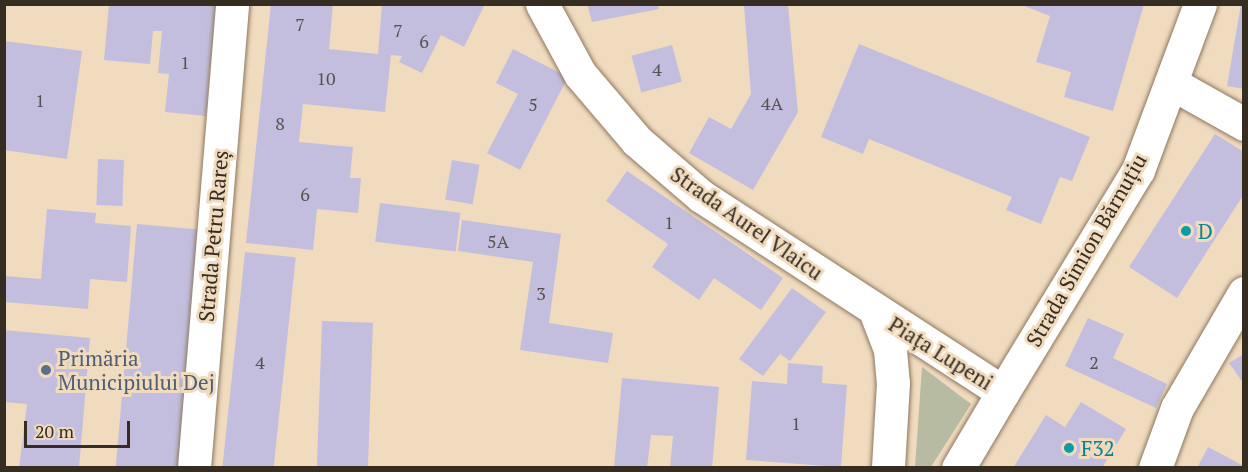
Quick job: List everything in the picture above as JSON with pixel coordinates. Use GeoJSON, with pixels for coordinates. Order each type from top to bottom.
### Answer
{"type":"FeatureCollection","features":[{"type":"Feature","properties":{"kind":"street","name":"Strada Petru Rareș"},"geometry":{"type":"LineString","coordinates":[[194,468],[232,4]]}},
{"type":"Feature","properties":{"kind":"street","name":"Strada Simion Bărnuțiu"},"geometry":{"type":"LineString","coordinates":[[1003,392],[1138,170],[1200,4]]}},
{"type":"Feature","properties":{"kind":"street","name":"Strada Aurel Vlaicu"},"geometry":{"type":"LineString","coordinates":[[542,6],[580,74],[638,141],[701,196],[876,313]]}},
{"type":"Feature","properties":{"kind":"street"},"geometry":{"type":"LineString","coordinates":[[1171,83],[1244,124]]}},
{"type":"Feature","properties":{"kind":"street"},"geometry":{"type":"LineString","coordinates":[[1155,468],[1177,408],[1244,292]]}},
{"type":"Feature","properties":{"kind":"street","name":"Piața Lupeni"},"geometry":{"type":"LineString","coordinates":[[876,313],[1003,392],[958,468]]}},
{"type":"Feature","properties":{"kind":"street","name":"Piața Lupeni"},"geometry":{"type":"LineString","coordinates":[[876,313],[890,350],[894,383],[888,468]]}},
{"type":"Feature","properties":{"kind":"green space"},"geometry":{"type":"Polygon","coordinates":[[[922,367],[971,404],[931,467],[915,467],[922,367]]]}},
{"type":"Feature","properties":{"kind":"building"},"geometry":{"type":"Polygon","coordinates":[[[109,4],[216,4],[206,116],[165,112],[169,74],[158,73],[162,31],[153,31],[150,64],[104,60],[109,4]]]}},
{"type":"Feature","properties":{"kind":"building"},"geometry":{"type":"Polygon","coordinates":[[[271,4],[333,4],[329,49],[378,54],[382,4],[485,4],[464,47],[441,35],[422,73],[399,62],[402,56],[391,55],[385,112],[303,104],[299,142],[353,147],[350,178],[361,178],[358,213],[317,209],[313,250],[246,243],[271,4]]]}},
{"type":"Feature","properties":{"kind":"building"},"geometry":{"type":"Polygon","coordinates":[[[587,4],[658,4],[659,9],[592,22],[587,4]]]}},
{"type":"Feature","properties":{"kind":"building"},"geometry":{"type":"Polygon","coordinates":[[[1019,4],[1144,4],[1113,111],[1064,97],[1071,72],[1036,62],[1050,16],[1019,4]]]}},
{"type":"Feature","properties":{"kind":"building"},"geometry":{"type":"Polygon","coordinates":[[[1241,4],[1244,4],[1244,89],[1227,86],[1241,4]]]}},
{"type":"Feature","properties":{"kind":"building"},"geometry":{"type":"Polygon","coordinates":[[[744,5],[788,5],[798,112],[753,190],[689,153],[709,117],[731,129],[751,94],[744,5]]]}},
{"type":"Feature","properties":{"kind":"building"},"geometry":{"type":"Polygon","coordinates":[[[4,41],[82,51],[67,159],[4,150],[4,41]]]}},
{"type":"Feature","properties":{"kind":"building"},"geometry":{"type":"Polygon","coordinates":[[[859,44],[1090,137],[1072,181],[1060,177],[1041,224],[1006,210],[1012,197],[869,139],[863,154],[821,137],[859,44]]]}},
{"type":"Feature","properties":{"kind":"building"},"geometry":{"type":"Polygon","coordinates":[[[672,45],[682,82],[641,93],[631,56],[672,45]]]}},
{"type":"Feature","properties":{"kind":"building"},"geometry":{"type":"Polygon","coordinates":[[[513,49],[568,77],[520,170],[487,153],[518,94],[496,83],[513,49]]]}},
{"type":"Feature","properties":{"kind":"building","name":"D"},"geometry":{"type":"Polygon","coordinates":[[[1215,134],[1244,152],[1244,194],[1177,298],[1129,267],[1215,134]]]}},
{"type":"Feature","properties":{"kind":"building"},"geometry":{"type":"Polygon","coordinates":[[[98,159],[124,160],[122,206],[96,205],[98,159]]]}},
{"type":"Feature","properties":{"kind":"building"},"geometry":{"type":"Polygon","coordinates":[[[452,160],[480,165],[473,204],[445,199],[452,160]]]}},
{"type":"Feature","properties":{"kind":"building"},"geometry":{"type":"Polygon","coordinates":[[[627,171],[783,278],[761,310],[714,278],[699,300],[652,267],[668,244],[606,201],[627,171]]]}},
{"type":"Feature","properties":{"kind":"building"},"geometry":{"type":"Polygon","coordinates":[[[380,203],[460,213],[456,252],[375,242],[380,203]]]}},
{"type":"Feature","properties":{"kind":"building"},"geometry":{"type":"Polygon","coordinates":[[[47,209],[96,213],[95,223],[131,226],[127,282],[90,279],[88,309],[4,302],[4,276],[41,279],[47,209]]]}},
{"type":"Feature","properties":{"kind":"building"},"geometry":{"type":"Polygon","coordinates":[[[462,220],[561,234],[549,323],[613,333],[608,363],[520,350],[533,262],[458,251],[462,220]]]}},
{"type":"Feature","properties":{"kind":"building"},"geometry":{"type":"Polygon","coordinates":[[[137,224],[199,229],[178,468],[116,468],[137,224]]]}},
{"type":"Feature","properties":{"kind":"building"},"geometry":{"type":"Polygon","coordinates":[[[245,252],[296,257],[274,468],[222,468],[245,252]]]}},
{"type":"Feature","properties":{"kind":"building"},"geometry":{"type":"Polygon","coordinates":[[[792,288],[826,312],[790,361],[780,354],[763,376],[739,359],[792,288]]]}},
{"type":"Feature","properties":{"kind":"building"},"geometry":{"type":"Polygon","coordinates":[[[1088,318],[1124,334],[1113,358],[1167,384],[1156,408],[1065,366],[1088,318]]]}},
{"type":"Feature","properties":{"kind":"building"},"geometry":{"type":"Polygon","coordinates":[[[322,321],[373,323],[368,468],[317,468],[322,321]]]}},
{"type":"Feature","properties":{"kind":"building","name":"Primăria Municipiului Dej"},"geometry":{"type":"Polygon","coordinates":[[[4,330],[90,338],[79,468],[19,468],[27,404],[4,402],[4,330]]]}},
{"type":"Feature","properties":{"kind":"building"},"geometry":{"type":"Polygon","coordinates":[[[1244,354],[1244,384],[1229,363],[1244,354]]]}},
{"type":"Feature","properties":{"kind":"building"},"geometry":{"type":"Polygon","coordinates":[[[788,363],[823,366],[822,383],[847,385],[841,467],[746,460],[752,381],[787,384],[788,363]]]}},
{"type":"Feature","properties":{"kind":"building"},"geometry":{"type":"Polygon","coordinates":[[[622,378],[719,387],[712,468],[670,468],[673,436],[651,435],[647,468],[614,468],[622,378]]]}},
{"type":"Feature","properties":{"kind":"building","name":"F32"},"geometry":{"type":"Polygon","coordinates":[[[1081,402],[1126,429],[1102,468],[1013,468],[1046,415],[1065,427],[1081,402]]]}},
{"type":"Feature","properties":{"kind":"building"},"geometry":{"type":"Polygon","coordinates":[[[1208,447],[1242,465],[1241,468],[1197,468],[1208,447]]]}},
{"type":"Feature","properties":{"kind":"place","name":"D"},"geometry":{"type":"Point","coordinates":[1186,231]}},
{"type":"Feature","properties":{"kind":"place","name":"Primăria Municipiului Dej"},"geometry":{"type":"Point","coordinates":[46,370]}},
{"type":"Feature","properties":{"kind":"place","name":"F32"},"geometry":{"type":"Point","coordinates":[1069,448]}}]}
